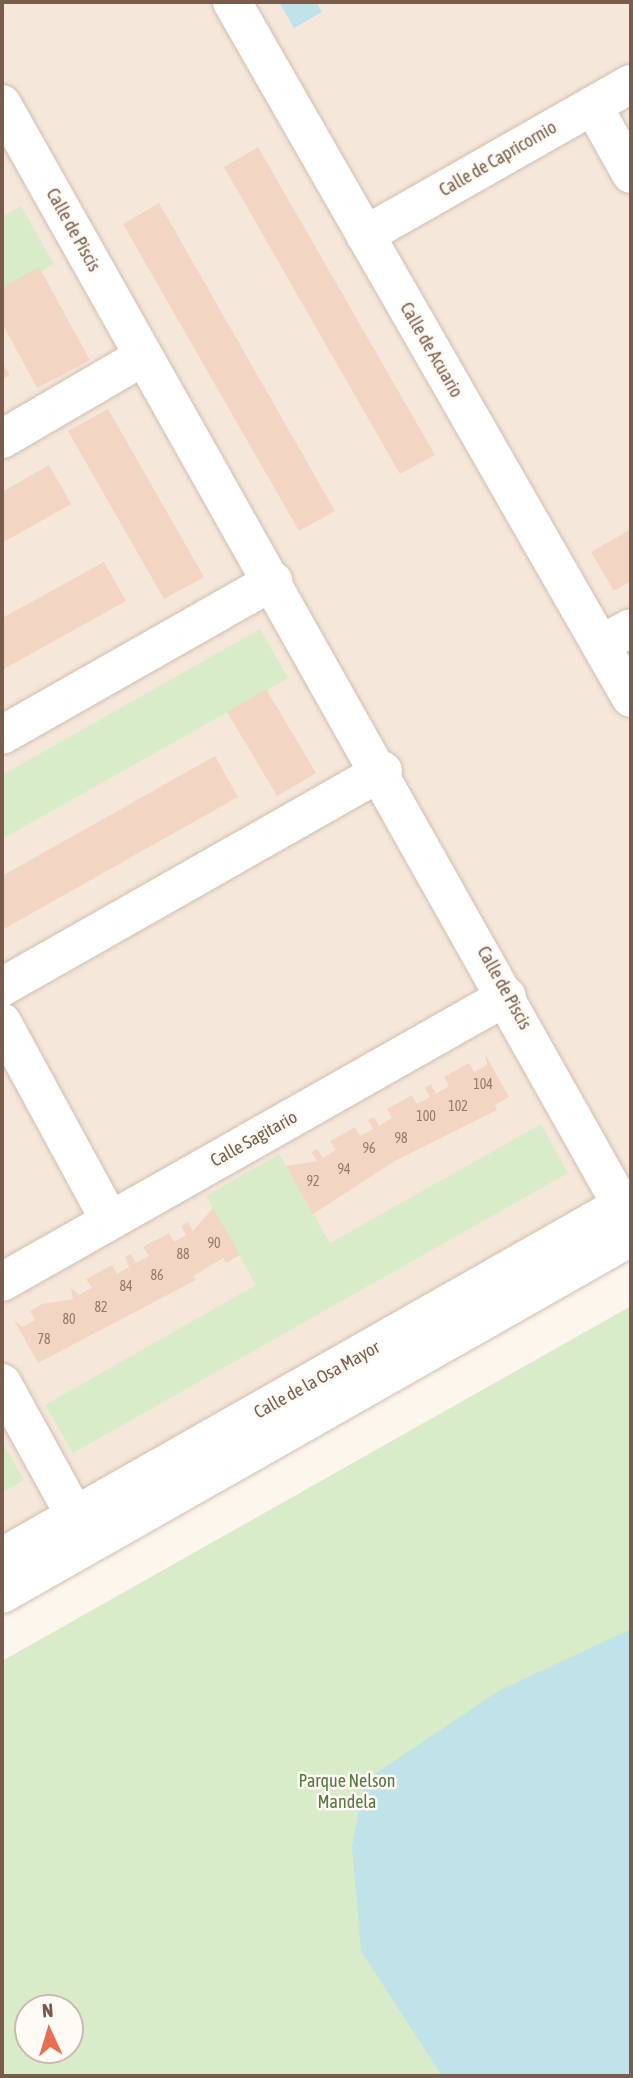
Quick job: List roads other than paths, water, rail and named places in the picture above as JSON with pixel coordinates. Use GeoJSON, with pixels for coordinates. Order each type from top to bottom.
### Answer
{"type":"FeatureCollection","features":[{"type":"Feature","properties":{"kind":"street","name":"Calle de Acuario"},"geometry":{"type":"LineString","coordinates":[[232,2],[365,235],[616,636],[631,698]]}},
{"type":"Feature","properties":{"kind":"street","name":"Calle de Capricornio"},"geometry":{"type":"LineString","coordinates":[[365,235],[631,84]]}},
{"type":"Feature","properties":{"kind":"street","name":"Calle de Piscis"},"geometry":{"type":"LineString","coordinates":[[2,104],[383,771],[628,1214]]}},
{"type":"Feature","properties":{"kind":"street"},"geometry":{"type":"LineString","coordinates":[[593,106],[631,174]]}},
{"type":"Feature","properties":{"kind":"street"},"geometry":{"type":"LineString","coordinates":[[2,439],[144,356]]}},
{"type":"Feature","properties":{"kind":"street"},"geometry":{"type":"LineString","coordinates":[[2,735],[273,581]]}},
{"type":"Feature","properties":{"kind":"street"},"geometry":{"type":"LineString","coordinates":[[2,988],[383,771]]}},
{"type":"Feature","properties":{"kind":"street","name":"Calle Sagitario"},"geometry":{"type":"LineString","coordinates":[[2,1282],[507,996]]}},
{"type":"Feature","properties":{"kind":"street"},"geometry":{"type":"LineString","coordinates":[[2,1023],[110,1221]]}},
{"type":"Feature","properties":{"kind":"street","name":"Calle de la Osa Mayor"},"geometry":{"type":"LineString","coordinates":[[2,1557],[628,1214]]}},
{"type":"Feature","properties":{"kind":"street","name":"Calle de la Osa Mayor"},"geometry":{"type":"LineString","coordinates":[[2,1594],[628,1214]]}},
{"type":"Feature","properties":{"kind":"street"},"geometry":{"type":"LineString","coordinates":[[2,1383],[75,1516]]}},
{"type":"Feature","properties":{"kind":"water"},"geometry":{"type":"Polygon","coordinates":[[[279,2],[316,2],[322,12],[294,28],[279,2]]]}},
{"type":"Feature","properties":{"kind":"water"},"geometry":{"type":"Polygon","coordinates":[[[631,1629],[631,2076],[442,2076],[361,1951],[352,1847],[364,1781],[500,1690],[631,1629]]]}},
{"type":"Feature","properties":{"kind":"park label","name":"Parque Nelson Mandela"},"geometry":{"type":"Point","coordinates":[347,1792]}}]}
